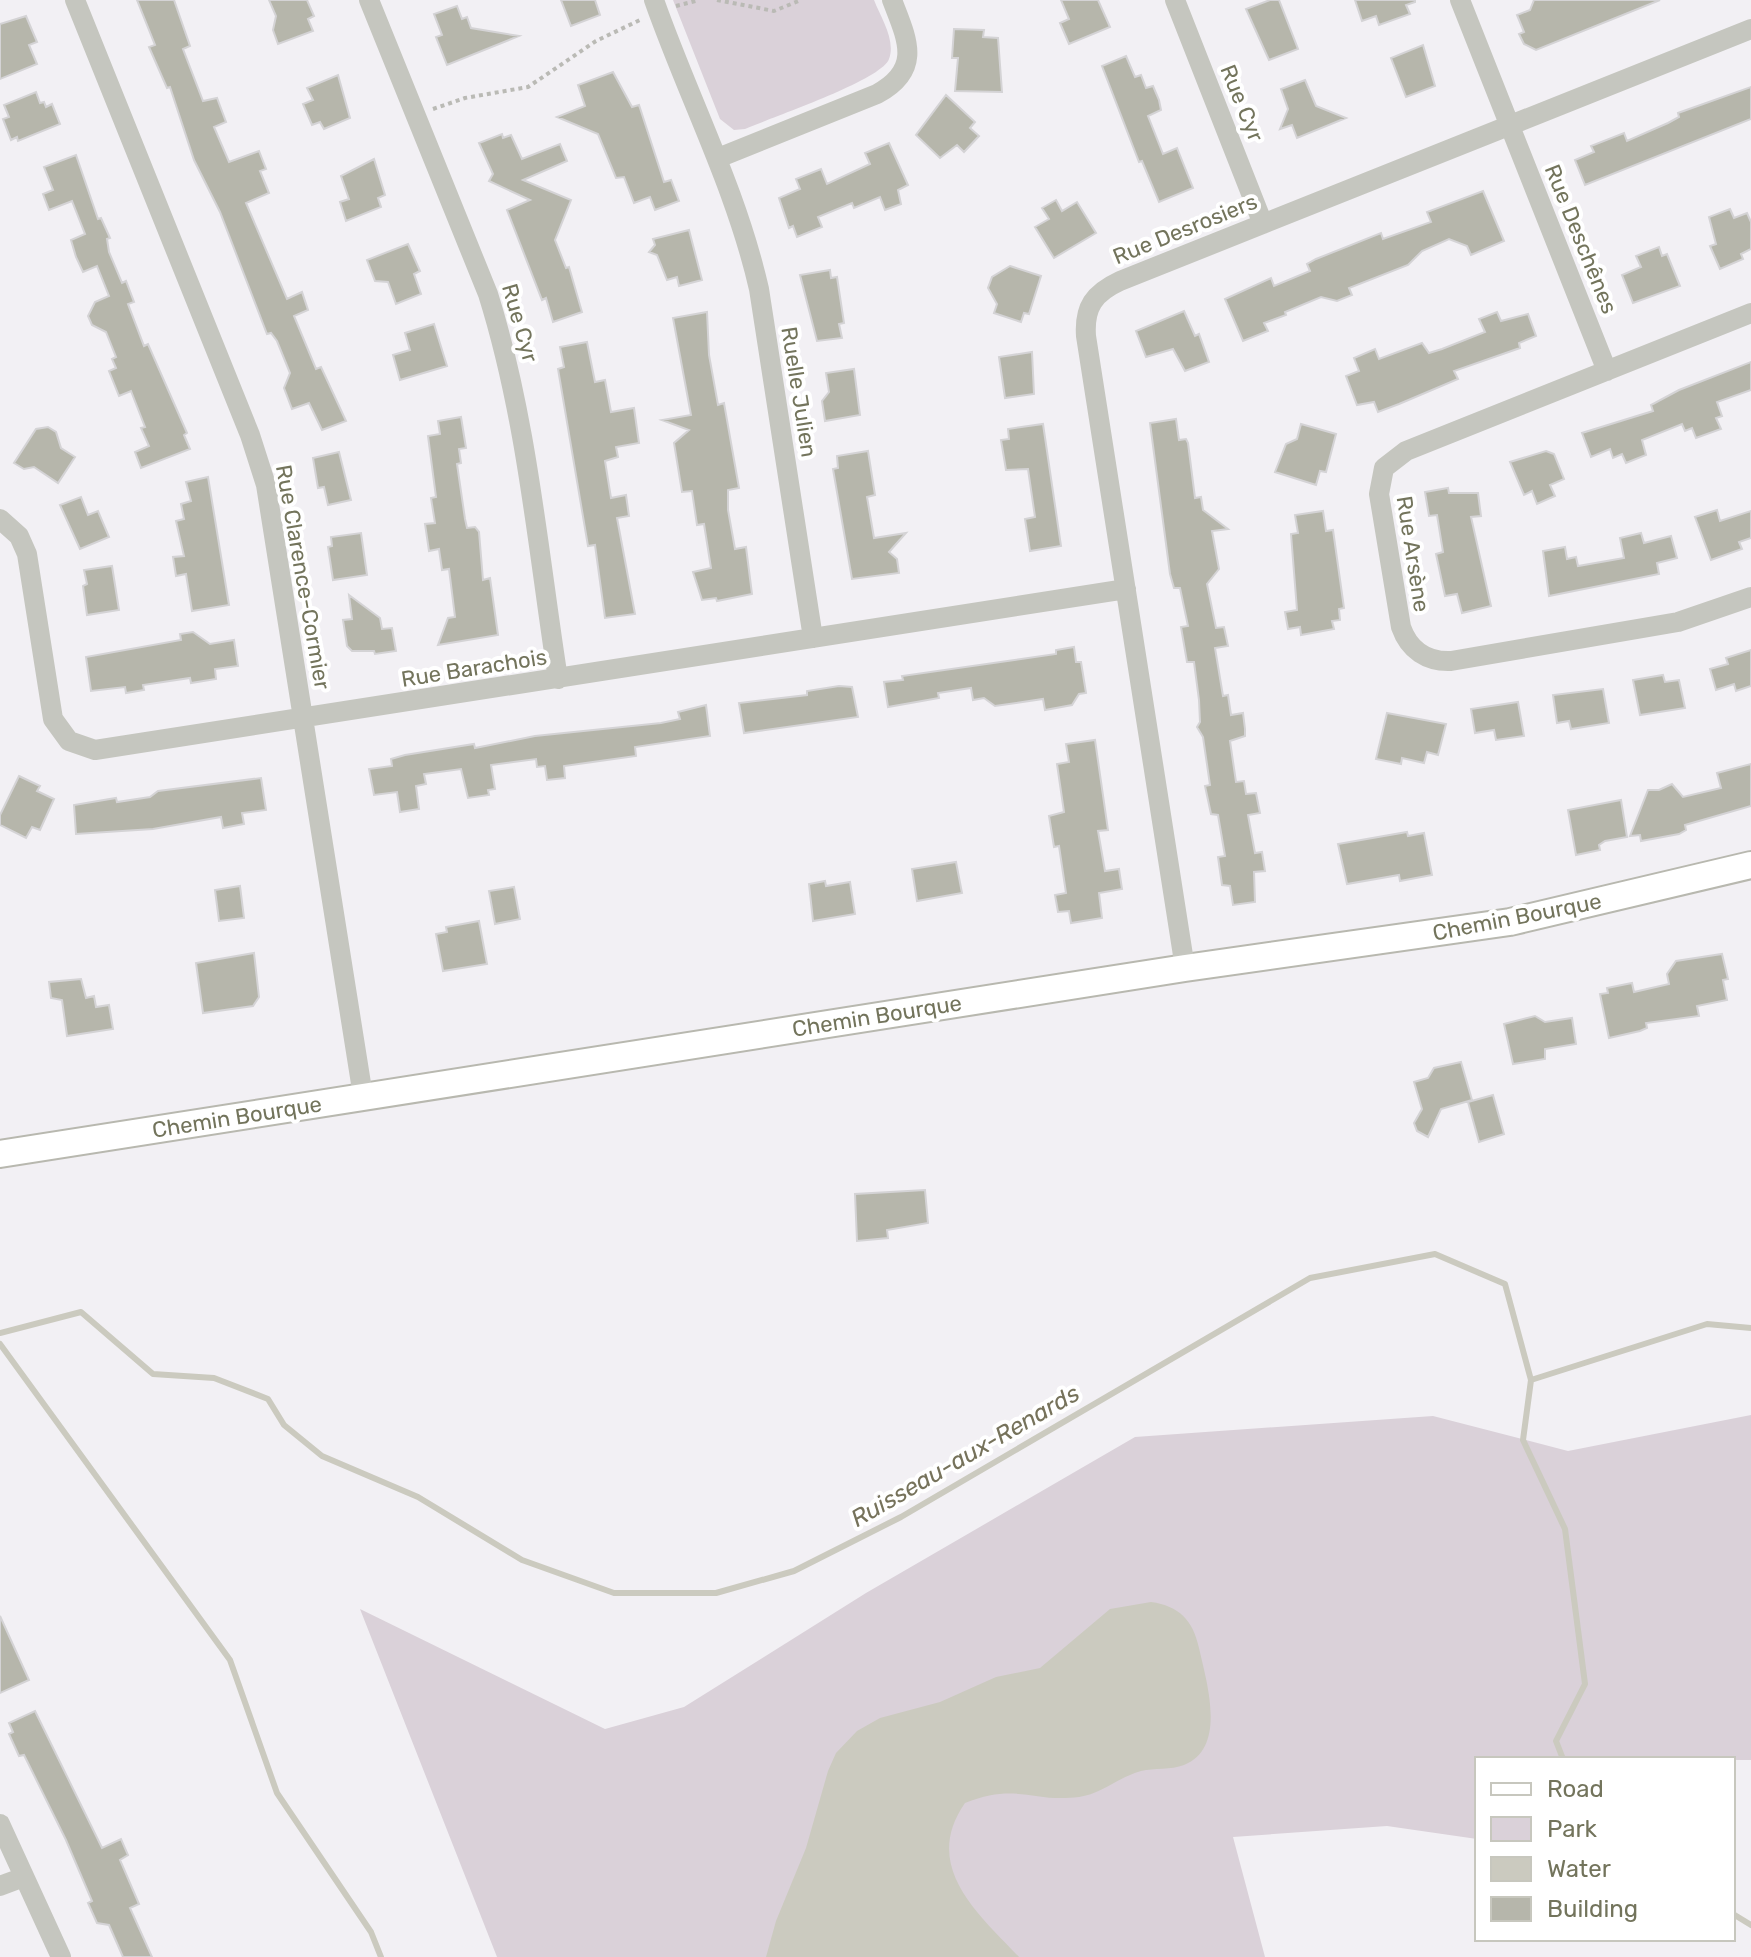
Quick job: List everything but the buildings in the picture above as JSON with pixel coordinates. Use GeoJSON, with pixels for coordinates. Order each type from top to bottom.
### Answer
{"type":"FeatureCollection","features":[{"type":"Feature","properties":{"kind":"street","name":"Rue Clarence-Cormier"},"geometry":{"type":"LineString","coordinates":[[75,0],[261,466],[271,510],[363,1096]]}},
{"type":"Feature","properties":{"kind":"street","name":"Rue Cyr"},"geometry":{"type":"LineString","coordinates":[[369,0],[488,294],[510,370],[558,679]]}},
{"type":"Feature","properties":{"kind":"street"},"geometry":{"type":"LineString","coordinates":[[718,158],[877,94],[894,83],[905,69],[908,50],[892,0]]}},
{"type":"Feature","properties":{"kind":"street","name":"Rue Cyr"},"geometry":{"type":"LineString","coordinates":[[1175,0],[1263,224]]}},
{"type":"Feature","properties":{"kind":"street","name":"Rue Deschênes"},"geometry":{"type":"LineString","coordinates":[[1460,0],[1607,371]]}},
{"type":"Feature","properties":{"kind":"street","name":"Ruelle Julien"},"geometry":{"type":"LineString","coordinates":[[656,6],[743,225],[759,289],[813,638]]}},
{"type":"Feature","properties":{"kind":"street","name":"Rue Desrosiers"},"geometry":{"type":"LineString","coordinates":[[1185,968],[1086,336],[1089,305],[1100,292],[1120,281],[1751,29]]}},
{"type":"Feature","properties":{"kind":"street","name":"Rue Arsène"},"geometry":{"type":"LineString","coordinates":[[1751,313],[1406,451],[1384,468],[1379,494],[1401,627],[1408,643],[1429,659],[1451,661],[1678,622],[1751,597]]}},
{"type":"Feature","properties":{"kind":"street","name":"Rue Barachois"},"geometry":{"type":"LineString","coordinates":[[0,519],[14,530],[25,548],[53,719],[69,741],[86,749],[106,750],[1126,589]]}},
{"type":"Feature","properties":{"kind":"street","name":"Chemin Bourque"},"geometry":{"type":"LineString","coordinates":[[0,1154],[1185,968],[1510,922],[1751,865]]}},
{"type":"Feature","properties":{"kind":"street"},"geometry":{"type":"LineString","coordinates":[[0,1824],[61,1957]]}},
{"type":"Feature","properties":{"kind":"street"},"geometry":{"type":"LineString","coordinates":[[0,1886],[24,1877]]}},
{"type":"Feature","properties":{"kind":"path"},"geometry":{"type":"LineString","coordinates":[[416,116],[454,101],[528,87],[596,41],[656,6],[699,0]]}},
{"type":"Feature","properties":{"kind":"path"},"geometry":{"type":"LineString","coordinates":[[717,0],[774,11],[787,9],[801,0]]}},
{"type":"Feature","properties":{"kind":"green space"},"geometry":{"type":"Polygon","coordinates":[[[673,0],[874,0],[889,37],[891,52],[882,68],[847,87],[745,129],[734,130],[720,119],[673,0]]]}},
{"type":"Feature","properties":{"kind":"green space"},"geometry":{"type":"Polygon","coordinates":[[[1751,1415],[1751,1760],[1735,1760],[1735,1757],[1475,1757],[1475,1839],[1387,1826],[1233,1837],[1265,1957],[497,1957],[360,1609],[605,1729],[684,1707],[866,1593],[1135,1437],[1433,1416],[1568,1451],[1751,1415]]]}},
{"type":"Feature","properties":{"kind":"water"},"geometry":{"type":"Polygon","coordinates":[[[1151,1602],[1177,1611],[1189,1622],[1196,1638],[1211,1712],[1206,1744],[1198,1756],[1179,1767],[1146,1770],[1079,1797],[1049,1798],[1012,1793],[983,1797],[965,1803],[953,1826],[949,1848],[952,1868],[960,1888],[987,1924],[1019,1957],[766,1957],[776,1921],[806,1848],[828,1771],[836,1753],[857,1731],[880,1718],[940,1702],[996,1677],[1040,1668],[1110,1609],[1151,1602]]]}},
{"type":"Feature","properties":{"kind":"waterway","name":"Ruisseau-aux-Renards"},"geometry":{"type":"LineString","coordinates":[[0,1333],[81,1312],[153,1374],[214,1378],[268,1399],[284,1425],[322,1456],[418,1497],[522,1560],[614,1593],[716,1593],[794,1571],[901,1517],[1310,1278],[1435,1254],[1505,1284],[1531,1380],[1523,1440],[1565,1529],[1585,1684],[1556,1741],[1562,1757]]}},
{"type":"Feature","properties":{"kind":"waterway"},"geometry":{"type":"LineString","coordinates":[[1531,1380],[1707,1324],[1751,1328]]}},
{"type":"Feature","properties":{"kind":"waterway"},"geometry":{"type":"LineString","coordinates":[[0,1344],[230,1660],[277,1793],[371,1932],[381,1957]]}},
{"type":"Feature","properties":{"kind":"waterway","name":"Ruisseau-aux-Renards"},"geometry":{"type":"LineString","coordinates":[[1735,1915],[1751,1925]]}}]}
